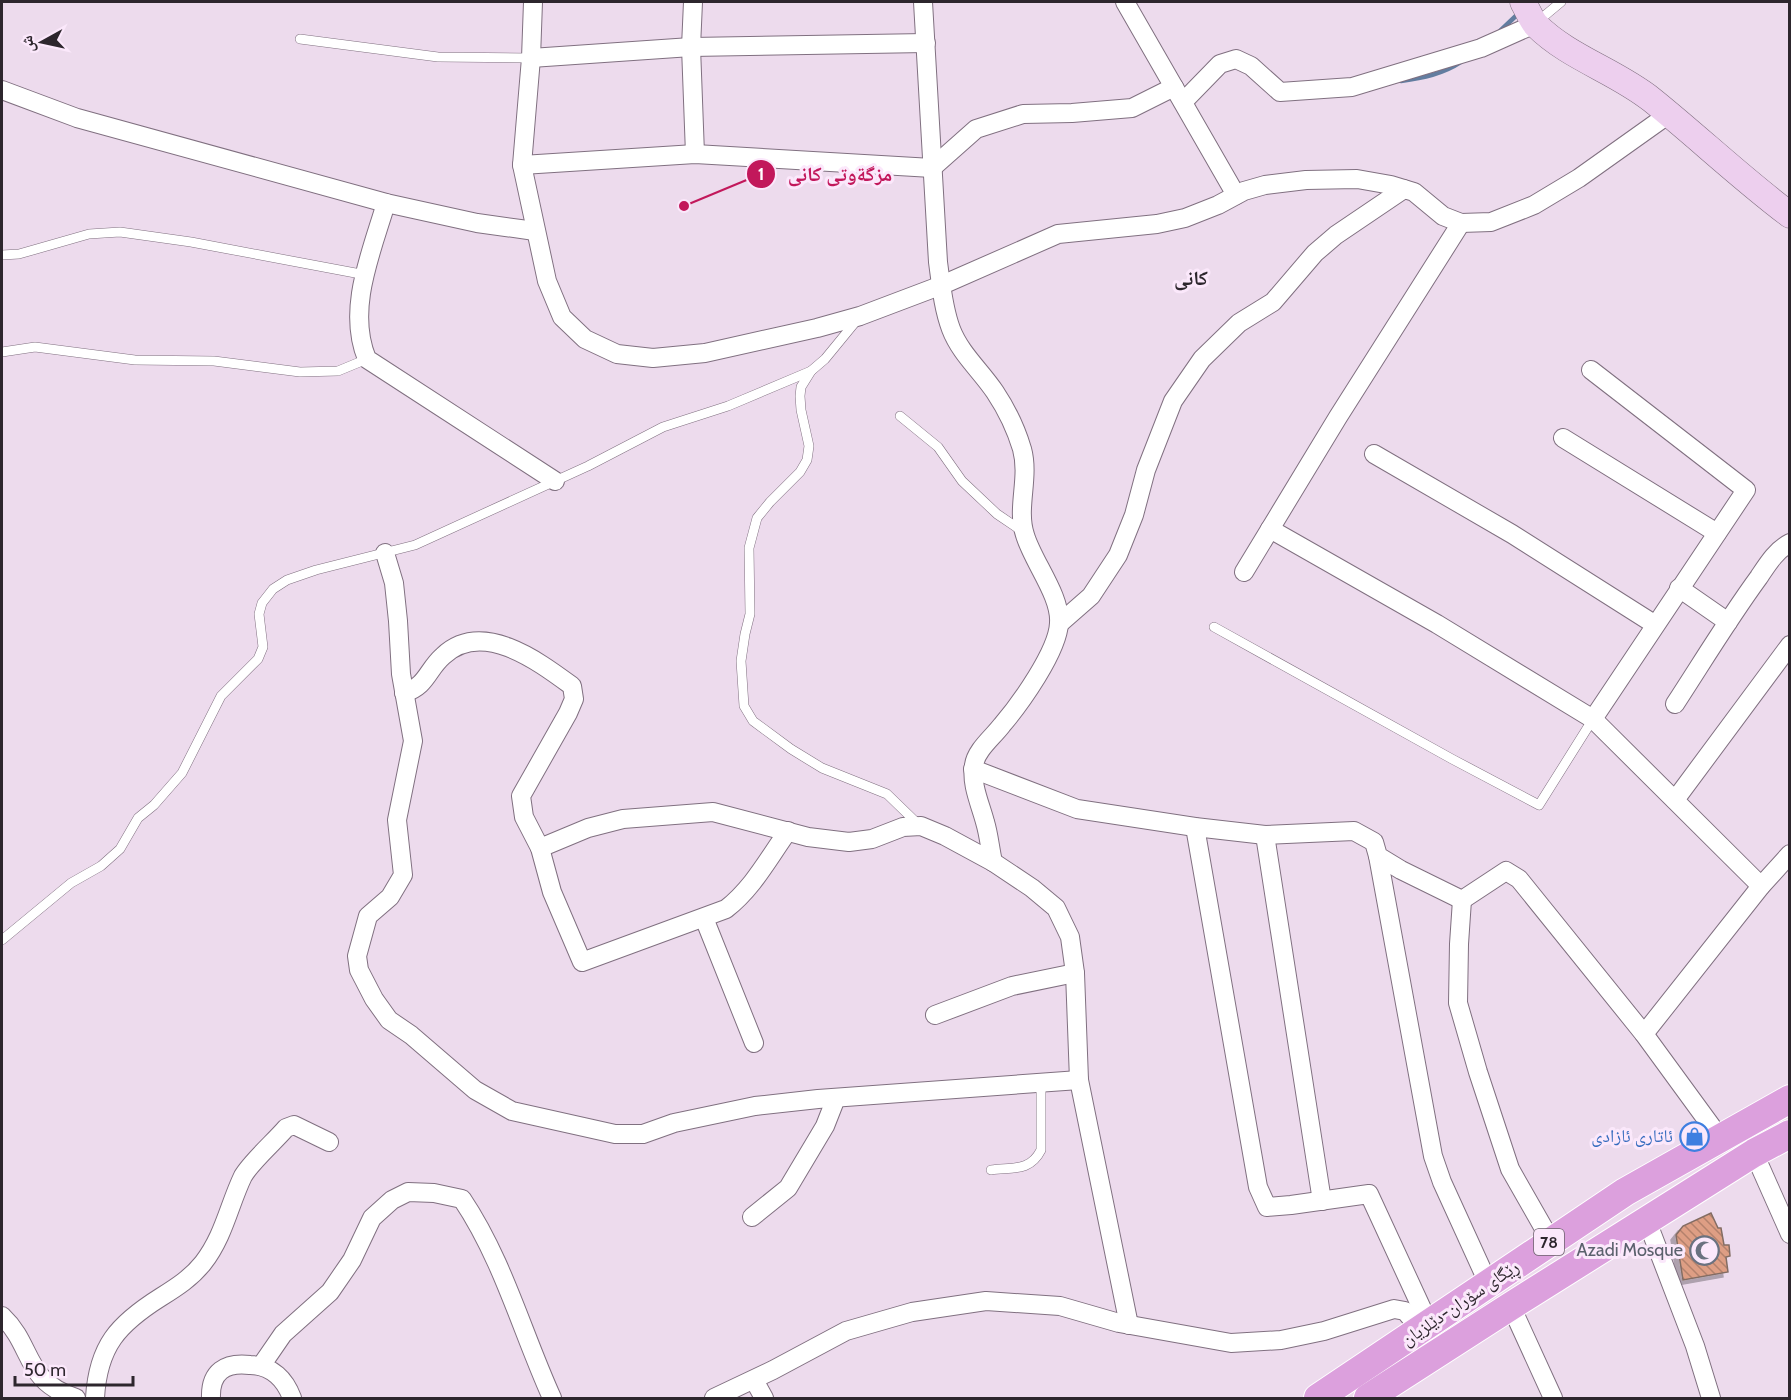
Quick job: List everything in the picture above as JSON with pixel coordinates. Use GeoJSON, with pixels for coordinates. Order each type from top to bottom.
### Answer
{"type":"FeatureCollection","features":[{"type":"Feature","properties":{"kind":"main road","name":"ڕێگای سۆران-دێلزیان"},"geometry":{"type":"LineString","coordinates":[[1330,1395],[1425,1327],[1625,1192],[1790,1098]]}},
{"type":"Feature","properties":{"kind":"main road","name":"ڕێگای سۆران-دێلزیان"},"geometry":{"type":"LineString","coordinates":[[1368,1398],[1754,1153],[1790,1134]]}},
{"type":"Feature","properties":{"kind":"street"},"geometry":{"type":"LineString","coordinates":[[533,2],[522,165],[547,281],[562,317],[585,339],[617,354],[653,358],[705,353],[860,316],[942,285],[1058,234],[1157,224],[1185,218],[1236,195],[1265,185],[1306,180],[1357,179],[1414,192],[1443,216],[1461,223],[1491,222],[1534,205],[1579,178],[1669,114]]}},
{"type":"Feature","properties":{"kind":"street"},"geometry":{"type":"LineString","coordinates":[[693,2],[691,47],[695,154]]}},
{"type":"Feature","properties":{"kind":"street"},"geometry":{"type":"LineString","coordinates":[[923,2],[932,168],[942,285],[951,330],[1012,420],[1023,452],[1026,482],[1023,509],[1024,532],[1057,606],[1059,624],[1051,651],[1018,707],[984,746],[974,762],[972,780],[986,824],[993,862]]}},
{"type":"Feature","properties":{"kind":"street"},"geometry":{"type":"LineString","coordinates":[[1125,2],[1236,195]]}},
{"type":"Feature","properties":{"kind":"street"},"geometry":{"type":"LineString","coordinates":[[1523,2],[1535,24],[1566,49],[1616,76],[1650,98],[1764,196],[1790,214]]}},
{"type":"Feature","properties":{"kind":"street"},"geometry":{"type":"LineString","coordinates":[[522,165],[695,154],[932,168],[976,129],[1023,114],[1132,108],[1178,95],[1220,64],[1236,59],[1251,66],[1280,92],[1352,87],[1481,48],[1535,24]]}},
{"type":"Feature","properties":{"kind":"street"},"geometry":{"type":"LineString","coordinates":[[531,58],[691,47],[926,43]]}},
{"type":"Feature","properties":{"kind":"street"},"geometry":{"type":"LineString","coordinates":[[2,90],[77,118],[386,203],[477,223],[535,231]]}},
{"type":"Feature","properties":{"kind":"street"},"geometry":{"type":"LineString","coordinates":[[1059,624],[1091,596],[1118,555],[1134,515],[1146,470],[1173,401],[1202,359],[1239,323],[1274,302],[1315,253],[1335,235],[1404,189]]}},
{"type":"Feature","properties":{"kind":"street"},"geometry":{"type":"LineString","coordinates":[[386,203],[360,298],[363,350],[367,359],[555,481]]}},
{"type":"Feature","properties":{"kind":"street"},"geometry":{"type":"LineString","coordinates":[[1244,572],[1338,417],[1461,223]]}},
{"type":"Feature","properties":{"kind":"street"},"geometry":{"type":"LineString","coordinates":[[1591,370],[1746,490],[1593,718]]}},
{"type":"Feature","properties":{"kind":"street"},"geometry":{"type":"LineString","coordinates":[[1563,438],[1717,533]]}},
{"type":"Feature","properties":{"kind":"street"},"geometry":{"type":"LineString","coordinates":[[1374,454],[1512,534],[1654,624]]}},
{"type":"Feature","properties":{"kind":"street"},"geometry":{"type":"LineString","coordinates":[[1270,529],[1437,624],[1593,718],[1761,885]]}},
{"type":"Feature","properties":{"kind":"street"},"geometry":{"type":"LineString","coordinates":[[1675,704],[1770,562],[1784,546],[1790,543]]}},
{"type":"Feature","properties":{"kind":"street"},"geometry":{"type":"LineString","coordinates":[[385,553],[394,583],[404,693],[413,741],[397,820],[403,875],[390,897],[368,916],[357,956],[359,970],[374,999],[389,1020],[411,1035],[475,1090],[512,1111],[615,1134],[643,1134],[675,1123],[755,1106],[1079,1080]]}},
{"type":"Feature","properties":{"kind":"street"},"geometry":{"type":"LineString","coordinates":[[1679,588],[1728,622]]}},
{"type":"Feature","properties":{"kind":"street"},"geometry":{"type":"LineString","coordinates":[[404,693],[416,689],[442,656],[458,644],[473,640],[499,643],[547,668],[572,686],[574,699],[568,713],[521,796],[524,817],[540,848],[552,892],[582,962],[726,909],[741,898],[756,880],[788,831]]}},
{"type":"Feature","properties":{"kind":"street"},"geometry":{"type":"LineString","coordinates":[[1675,800],[1790,645]]}},
{"type":"Feature","properties":{"kind":"street"},"geometry":{"type":"LineString","coordinates":[[973,769],[1077,808],[1195,827],[1265,835],[1354,831],[1374,842],[1433,1156],[1442,1182],[1489,1285]]}},
{"type":"Feature","properties":{"kind":"street"},"geometry":{"type":"LineString","coordinates":[[540,848],[588,828],[623,819],[713,812],[808,837],[849,842],[872,839],[903,827],[921,826],[993,862],[1032,888],[1056,908],[1070,937],[1075,973],[1079,1080],[1130,1325]]}},
{"type":"Feature","properties":{"kind":"street"},"geometry":{"type":"LineString","coordinates":[[1195,827],[1258,1187],[1267,1207],[1369,1194],[1425,1327]]}},
{"type":"Feature","properties":{"kind":"street"},"geometry":{"type":"LineString","coordinates":[[1265,835],[1322,1201]]}},
{"type":"Feature","properties":{"kind":"street"},"geometry":{"type":"LineString","coordinates":[[1644,1034],[1761,885],[1790,854]]}},
{"type":"Feature","properties":{"kind":"street"},"geometry":{"type":"LineString","coordinates":[[1378,856],[1462,900]]}},
{"type":"Feature","properties":{"kind":"street"},"geometry":{"type":"LineString","coordinates":[[1462,900],[1506,871],[1519,879],[1644,1034],[1720,1138]]}},
{"type":"Feature","properties":{"kind":"street"},"geometry":{"type":"LineString","coordinates":[[1462,900],[1458,1002],[1510,1169],[1551,1241]]}},
{"type":"Feature","properties":{"kind":"street"},"geometry":{"type":"LineString","coordinates":[[704,918],[754,1043]]}},
{"type":"Feature","properties":{"kind":"street"},"geometry":{"type":"LineString","coordinates":[[935,1015],[1012,986],[1075,973]]}},
{"type":"Feature","properties":{"kind":"street"},"geometry":{"type":"LineString","coordinates":[[752,1216],[788,1188],[825,1126],[836,1098]]}},
{"type":"Feature","properties":{"kind":"street"},"geometry":{"type":"LineString","coordinates":[[95,1398],[97,1375],[106,1349],[123,1325],[185,1282],[202,1264],[217,1243],[244,1174],[286,1128],[294,1125],[329,1142]]}},
{"type":"Feature","properties":{"kind":"street"},"geometry":{"type":"LineString","coordinates":[[1754,1153],[1790,1234]]}},
{"type":"Feature","properties":{"kind":"street"},"geometry":{"type":"LineString","coordinates":[[261,1366],[283,1334],[330,1293],[352,1260],[372,1218],[392,1200],[408,1192],[434,1192],[462,1199],[476,1220],[498,1266],[552,1398]]}},
{"type":"Feature","properties":{"kind":"street"},"geometry":{"type":"LineString","coordinates":[[1647,1221],[1695,1346],[1711,1398]]}},
{"type":"Feature","properties":{"kind":"street"},"geometry":{"type":"LineString","coordinates":[[714,1398],[754,1380],[846,1331],[912,1312],[986,1301],[1060,1306],[1130,1325],[1231,1343],[1281,1340],[1324,1331],[1394,1309],[1405,1311],[1425,1327]]}},
{"type":"Feature","properties":{"kind":"street"},"geometry":{"type":"LineString","coordinates":[[1510,1306],[1553,1398]]}},
{"type":"Feature","properties":{"kind":"street"},"geometry":{"type":"LineString","coordinates":[[2,1316],[9,1323],[33,1367],[46,1384],[63,1394],[76,1398]]}},
{"type":"Feature","properties":{"kind":"street"},"geometry":{"type":"LineString","coordinates":[[211,1398],[210,1386],[222,1369],[235,1363],[261,1366],[276,1374],[289,1389],[292,1398]]}},
{"type":"Feature","properties":{"kind":"street"},"geometry":{"type":"LineString","coordinates":[[754,1380],[764,1398]]}},
{"type":"Feature","properties":{"kind":"lane"},"geometry":{"type":"LineString","coordinates":[[1535,24],[1561,2]]}},
{"type":"Feature","properties":{"kind":"lane"},"geometry":{"type":"LineString","coordinates":[[300,39],[438,57],[531,58]]}},
{"type":"Feature","properties":{"kind":"lane"},"geometry":{"type":"LineString","coordinates":[[2,255],[19,254],[89,234],[120,232],[191,242],[366,275]]}},
{"type":"Feature","properties":{"kind":"lane"},"geometry":{"type":"LineString","coordinates":[[2,940],[71,883],[101,866],[120,849],[138,818],[154,806],[182,773],[221,696],[258,659],[263,647],[259,615],[262,603],[273,589],[287,580],[316,570],[415,544],[588,466],[663,427],[728,406],[811,370],[825,359],[860,316]]}},
{"type":"Feature","properties":{"kind":"lane"},"geometry":{"type":"LineString","coordinates":[[2,352],[35,347],[135,360],[214,361],[300,372],[338,371],[367,359]]}},
{"type":"Feature","properties":{"kind":"lane"},"geometry":{"type":"LineString","coordinates":[[811,370],[801,387],[800,396],[809,446],[807,460],[800,472],[757,518],[749,548],[750,614],[741,661],[744,706],[753,721],[791,749],[822,768],[887,794],[921,826]]}},
{"type":"Feature","properties":{"kind":"lane"},"geometry":{"type":"LineString","coordinates":[[900,416],[938,447],[962,481],[990,507],[1024,532]]}},
{"type":"Feature","properties":{"kind":"lane"},"geometry":{"type":"LineString","coordinates":[[1214,627],[1539,805],[1593,718]]}},
{"type":"Feature","properties":{"kind":"lane"},"geometry":{"type":"LineString","coordinates":[[991,1170],[1029,1165],[1036,1160],[1041,1150],[1041,1083]]}},
{"type":"Feature","properties":{"kind":"building","name":"Azadi Mosque"},"geometry":{"type":"Polygon","coordinates":[[[1711,1213],[1718,1228],[1721,1228],[1724,1245],[1729,1245],[1730,1256],[1726,1257],[1728,1272],[1683,1280],[1676,1235],[1683,1226],[1711,1213]]]}},
{"type":"Feature","properties":{"kind":"waterway"},"geometry":{"type":"LineString","coordinates":[[1500,31],[1520,12]]}},
{"type":"Feature","properties":{"kind":"waterway"},"geometry":{"type":"LineString","coordinates":[[1401,81],[1432,75],[1461,62]]}},
{"type":"Feature","properties":{"kind":"place","name":"مزگةوتی کانی"},"geometry":{"type":"Point","coordinates":[684,206]}},
{"type":"Feature","properties":{"kind":"place","name":"ئاتاری ئازادی"},"geometry":{"type":"Point","coordinates":[1694,1136]}},
{"type":"Feature","properties":{"kind":"place","name":"Azadi Mosque"},"geometry":{"type":"Point","coordinates":[1704,1250]}},
{"type":"Feature","properties":{"kind":"district","name":"کانی"},"geometry":{"type":"Point","coordinates":[1191,278]}}]}
